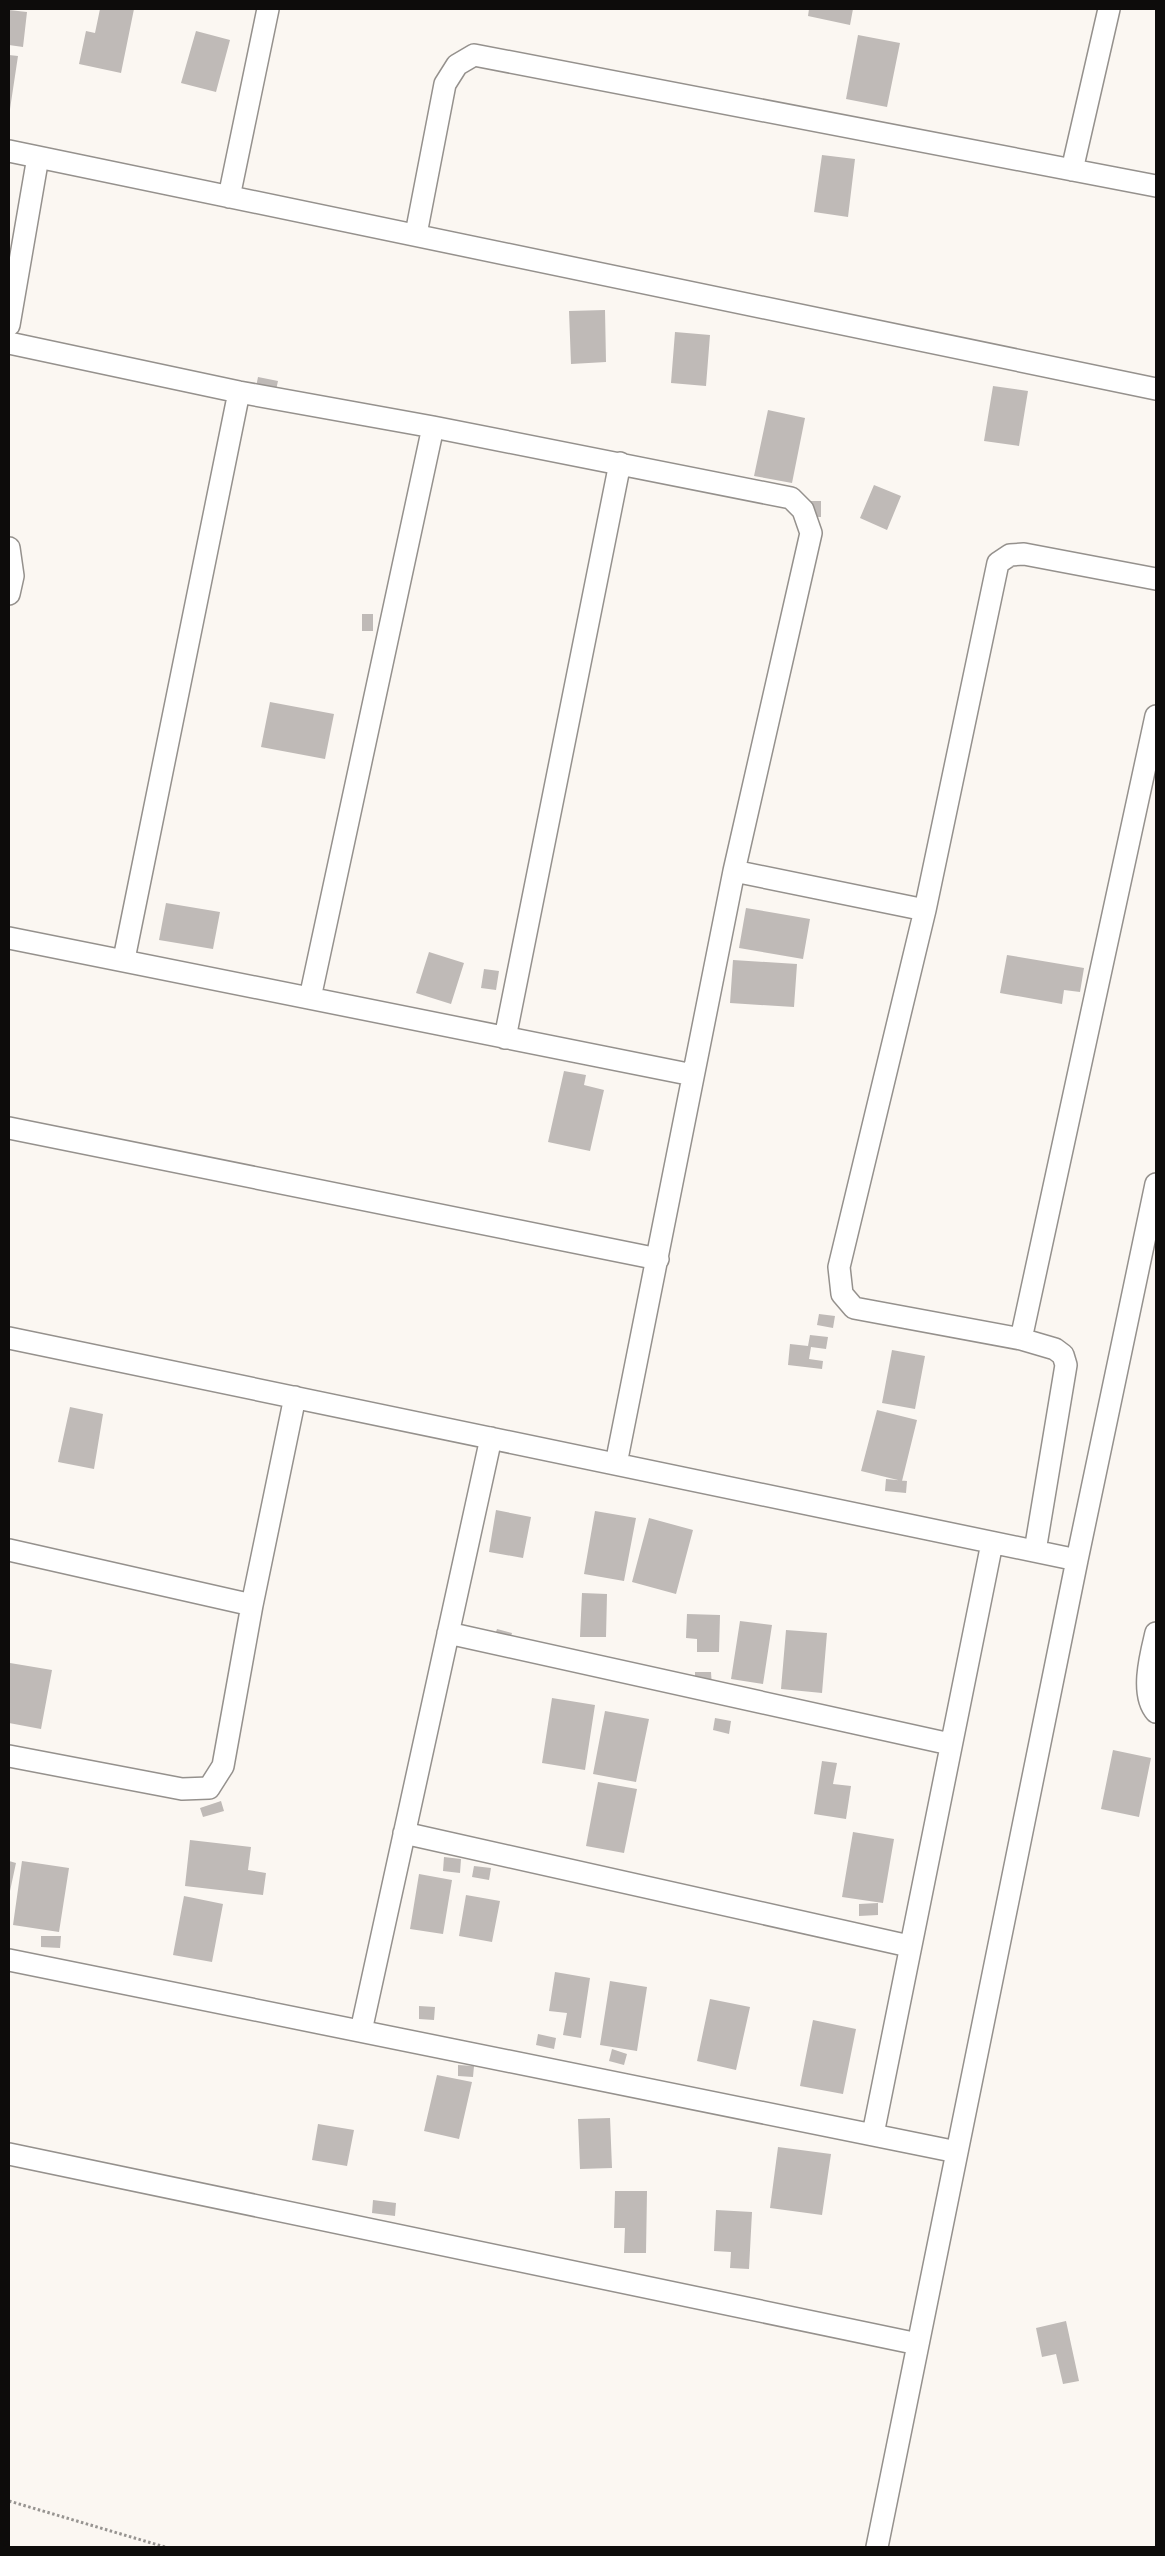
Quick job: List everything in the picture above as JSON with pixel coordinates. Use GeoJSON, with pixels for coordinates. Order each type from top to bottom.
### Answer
{"type":"FeatureCollection","features":[{"type":"Feature","properties":{"kind":"street"},"geometry":{"type":"LineString","coordinates":[[228,197],[265,9]]}},
{"type":"Feature","properties":{"kind":"street"},"geometry":{"type":"LineString","coordinates":[[1072,170],[1109,9]]}},
{"type":"Feature","properties":{"kind":"street"},"geometry":{"type":"LineString","coordinates":[[416,234],[445,84],[457,65],[474,55],[1156,186]]}},
{"type":"Feature","properties":{"kind":"street"},"geometry":{"type":"LineString","coordinates":[[9,151],[1156,388]]}},
{"type":"Feature","properties":{"kind":"street"},"geometry":{"type":"LineString","coordinates":[[9,325],[38,157]]}},
{"type":"Feature","properties":{"kind":"street"},"geometry":{"type":"LineString","coordinates":[[9,343],[239,392],[433,427],[791,498],[803,510],[811,533],[734,871],[616,1464]]}},
{"type":"Feature","properties":{"kind":"street"},"geometry":{"type":"LineString","coordinates":[[124,959],[239,392]]}},
{"type":"Feature","properties":{"kind":"street"},"geometry":{"type":"LineString","coordinates":[[310,998],[433,427]]}},
{"type":"Feature","properties":{"kind":"street"},"geometry":{"type":"LineString","coordinates":[[505,1038],[620,463]]}},
{"type":"Feature","properties":{"kind":"street"},"geometry":{"type":"LineString","coordinates":[[9,548],[13,576],[9,594]]}},
{"type":"Feature","properties":{"kind":"street"},"geometry":{"type":"LineString","coordinates":[[1035,1551],[1066,1365],[1063,1355],[1055,1349],[1021,1339],[854,1308],[842,1294],[839,1267],[925,910],[998,563],[1010,555],[1024,554],[1156,580]]}},
{"type":"Feature","properties":{"kind":"street"},"geometry":{"type":"LineString","coordinates":[[1021,1339],[1156,716]]}},
{"type":"Feature","properties":{"kind":"street"},"geometry":{"type":"LineString","coordinates":[[734,871],[925,910]]}},
{"type":"Feature","properties":{"kind":"street"},"geometry":{"type":"LineString","coordinates":[[9,938],[124,959],[693,1076]]}},
{"type":"Feature","properties":{"kind":"street"},"geometry":{"type":"LineString","coordinates":[[9,1128],[658,1259]]}},
{"type":"Feature","properties":{"kind":"street"},"geometry":{"type":"LineString","coordinates":[[876,2547],[1077,1560],[1156,1184]]}},
{"type":"Feature","properties":{"kind":"street"},"geometry":{"type":"LineString","coordinates":[[9,1338],[1077,1560]]}},
{"type":"Feature","properties":{"kind":"street"},"geometry":{"type":"LineString","coordinates":[[9,1756],[182,1789],[209,1788],[223,1766],[252,1605],[295,1397]]}},
{"type":"Feature","properties":{"kind":"street"},"geometry":{"type":"LineString","coordinates":[[361,2031],[491,1438]]}},
{"type":"Feature","properties":{"kind":"street"},"geometry":{"type":"LineString","coordinates":[[873,2134],[909,1946],[992,1542]]}},
{"type":"Feature","properties":{"kind":"street"},"geometry":{"type":"LineString","coordinates":[[9,1550],[252,1605]]}},
{"type":"Feature","properties":{"kind":"street"},"geometry":{"type":"LineString","coordinates":[[448,1633],[950,1744]]}},
{"type":"Feature","properties":{"kind":"street"},"geometry":{"type":"LineString","coordinates":[[1156,1633],[1148,1667],[1150,1705],[1156,1712]]}},
{"type":"Feature","properties":{"kind":"street"},"geometry":{"type":"LineString","coordinates":[[404,1833],[909,1946]]}},
{"type":"Feature","properties":{"kind":"street"},"geometry":{"type":"LineString","coordinates":[[9,1960],[957,2152]]}},
{"type":"Feature","properties":{"kind":"street"},"geometry":{"type":"LineString","coordinates":[[9,2154],[918,2344]]}},
{"type":"Feature","properties":{"kind":"path"},"geometry":{"type":"LineString","coordinates":[[9,2501],[165,2547]]}},
{"type":"Feature","properties":{"kind":"building"},"geometry":{"type":"Polygon","coordinates":[[[100,9],[134,9],[121,73],[79,64],[86,31],[95,33],[100,9]]]}},
{"type":"Feature","properties":{"kind":"building"},"geometry":{"type":"Polygon","coordinates":[[[809,9],[853,9],[850,25],[808,16],[809,9]]]}},
{"type":"Feature","properties":{"kind":"building"},"geometry":{"type":"Polygon","coordinates":[[[9,10],[27,12],[23,47],[9,45],[9,10]]]}},
{"type":"Feature","properties":{"kind":"building"},"geometry":{"type":"Polygon","coordinates":[[[196,31],[230,40],[216,92],[181,83],[196,31]]]}},
{"type":"Feature","properties":{"kind":"building"},"geometry":{"type":"Polygon","coordinates":[[[858,35],[900,43],[887,107],[846,99],[858,35]]]}},
{"type":"Feature","properties":{"kind":"building"},"geometry":{"type":"Polygon","coordinates":[[[9,55],[18,56],[10,109],[9,109],[9,55]]]}},
{"type":"Feature","properties":{"kind":"building"},"geometry":{"type":"Polygon","coordinates":[[[822,155],[855,159],[848,217],[814,212],[822,155]]]}},
{"type":"Feature","properties":{"kind":"building"},"geometry":{"type":"Polygon","coordinates":[[[605,310],[606,362],[571,364],[569,311],[605,310]]]}},
{"type":"Feature","properties":{"kind":"building"},"geometry":{"type":"Polygon","coordinates":[[[675,332],[710,335],[706,386],[671,383],[675,332]]]}},
{"type":"Feature","properties":{"kind":"building"},"geometry":{"type":"Polygon","coordinates":[[[258,377],[278,381],[276,390],[256,387],[258,377]]]}},
{"type":"Feature","properties":{"kind":"building"},"geometry":{"type":"Polygon","coordinates":[[[993,386],[1028,391],[1019,446],[984,441],[993,386]]]}},
{"type":"Feature","properties":{"kind":"building"},"geometry":{"type":"Polygon","coordinates":[[[768,410],[805,418],[792,483],[754,476],[768,410]]]}},
{"type":"Feature","properties":{"kind":"building"},"geometry":{"type":"Polygon","coordinates":[[[874,485],[901,496],[887,530],[860,518],[874,485]]]}},
{"type":"Feature","properties":{"kind":"building"},"geometry":{"type":"Polygon","coordinates":[[[810,501],[821,501],[821,517],[810,517],[810,501]]]}},
{"type":"Feature","properties":{"kind":"building"},"geometry":{"type":"Polygon","coordinates":[[[362,614],[373,614],[373,631],[362,631],[362,614]]]}},
{"type":"Feature","properties":{"kind":"building"},"geometry":{"type":"Polygon","coordinates":[[[270,702],[334,714],[325,759],[261,747],[270,702]]]}},
{"type":"Feature","properties":{"kind":"building"},"geometry":{"type":"Polygon","coordinates":[[[166,903],[220,912],[213,949],[159,940],[166,903]]]}},
{"type":"Feature","properties":{"kind":"building"},"geometry":{"type":"Polygon","coordinates":[[[746,908],[810,919],[803,959],[739,948],[746,908]]]}},
{"type":"Feature","properties":{"kind":"building"},"geometry":{"type":"Polygon","coordinates":[[[429,952],[464,963],[451,1004],[416,993],[429,952]]]}},
{"type":"Feature","properties":{"kind":"building"},"geometry":{"type":"Polygon","coordinates":[[[1007,955],[1084,968],[1080,992],[1064,990],[1062,1004],[1000,993],[1007,955]]]}},
{"type":"Feature","properties":{"kind":"building"},"geometry":{"type":"Polygon","coordinates":[[[733,960],[797,964],[794,1007],[730,1003],[733,960]]]}},
{"type":"Feature","properties":{"kind":"building"},"geometry":{"type":"Polygon","coordinates":[[[484,969],[499,971],[496,990],[481,988],[484,969]]]}},
{"type":"Feature","properties":{"kind":"building"},"geometry":{"type":"Polygon","coordinates":[[[564,1071],[586,1075],[584,1085],[604,1090],[590,1151],[548,1142],[564,1071]]]}},
{"type":"Feature","properties":{"kind":"building"},"geometry":{"type":"Polygon","coordinates":[[[819,1314],[835,1316],[833,1328],[817,1325],[819,1314]]]}},
{"type":"Feature","properties":{"kind":"building"},"geometry":{"type":"Polygon","coordinates":[[[810,1335],[828,1337],[826,1349],[811,1347],[809,1359],[823,1361],[822,1369],[788,1365],[790,1344],[808,1346],[810,1335]]]}},
{"type":"Feature","properties":{"kind":"building"},"geometry":{"type":"Polygon","coordinates":[[[892,1350],[925,1356],[915,1409],[882,1403],[892,1350]]]}},
{"type":"Feature","properties":{"kind":"building"},"geometry":{"type":"Polygon","coordinates":[[[70,1407],[103,1414],[94,1469],[58,1462],[70,1407]]]}},
{"type":"Feature","properties":{"kind":"building"},"geometry":{"type":"Polygon","coordinates":[[[877,1410],[917,1420],[902,1481],[861,1471],[877,1410]]]}},
{"type":"Feature","properties":{"kind":"building"},"geometry":{"type":"Polygon","coordinates":[[[886,1479],[907,1481],[906,1493],[885,1491],[886,1479]]]}},
{"type":"Feature","properties":{"kind":"building"},"geometry":{"type":"Polygon","coordinates":[[[496,1510],[531,1517],[523,1558],[489,1552],[496,1510]]]}},
{"type":"Feature","properties":{"kind":"building"},"geometry":{"type":"Polygon","coordinates":[[[595,1511],[636,1518],[624,1581],[584,1574],[595,1511]]]}},
{"type":"Feature","properties":{"kind":"building"},"geometry":{"type":"Polygon","coordinates":[[[649,1518],[693,1530],[676,1594],[632,1582],[649,1518]]]}},
{"type":"Feature","properties":{"kind":"building"},"geometry":{"type":"Polygon","coordinates":[[[582,1593],[607,1594],[606,1637],[580,1637],[582,1593]]]}},
{"type":"Feature","properties":{"kind":"building"},"geometry":{"type":"Polygon","coordinates":[[[687,1614],[720,1615],[719,1652],[697,1652],[697,1639],[686,1638],[687,1614]]]}},
{"type":"Feature","properties":{"kind":"building"},"geometry":{"type":"Polygon","coordinates":[[[740,1621],[772,1625],[763,1684],[731,1679],[740,1621]]]}},
{"type":"Feature","properties":{"kind":"building"},"geometry":{"type":"Polygon","coordinates":[[[497,1629],[512,1633],[509,1642],[494,1638],[497,1629]]]}},
{"type":"Feature","properties":{"kind":"building"},"geometry":{"type":"Polygon","coordinates":[[[786,1630],[827,1633],[822,1693],[781,1689],[786,1630]]]}},
{"type":"Feature","properties":{"kind":"building"},"geometry":{"type":"Polygon","coordinates":[[[10,1663],[52,1670],[41,1729],[9,1723],[10,1663]]]}},
{"type":"Feature","properties":{"kind":"building"},"geometry":{"type":"Polygon","coordinates":[[[695,1672],[711,1672],[712,1687],[695,1687],[695,1672]]]}},
{"type":"Feature","properties":{"kind":"building"},"geometry":{"type":"Polygon","coordinates":[[[552,1698],[595,1705],[585,1770],[542,1763],[552,1698]]]}},
{"type":"Feature","properties":{"kind":"building"},"geometry":{"type":"Polygon","coordinates":[[[605,1711],[649,1719],[636,1782],[593,1774],[605,1711]]]}},
{"type":"Feature","properties":{"kind":"building"},"geometry":{"type":"Polygon","coordinates":[[[715,1718],[731,1721],[729,1734],[713,1730],[715,1718]]]}},
{"type":"Feature","properties":{"kind":"building"},"geometry":{"type":"Polygon","coordinates":[[[1113,1750],[1151,1758],[1139,1817],[1101,1809],[1113,1750]]]}},
{"type":"Feature","properties":{"kind":"building"},"geometry":{"type":"Polygon","coordinates":[[[822,1761],[837,1763],[833,1784],[851,1786],[846,1819],[814,1814],[822,1761]]]}},
{"type":"Feature","properties":{"kind":"building"},"geometry":{"type":"Polygon","coordinates":[[[598,1782],[637,1789],[624,1853],[586,1846],[598,1782]]]}},
{"type":"Feature","properties":{"kind":"building"},"geometry":{"type":"Polygon","coordinates":[[[221,1801],[224,1811],[203,1817],[200,1808],[221,1801]]]}},
{"type":"Feature","properties":{"kind":"building"},"geometry":{"type":"Polygon","coordinates":[[[853,1832],[894,1839],[883,1903],[842,1897],[853,1832]]]}},
{"type":"Feature","properties":{"kind":"building"},"geometry":{"type":"Polygon","coordinates":[[[190,1840],[251,1847],[248,1870],[266,1873],[263,1895],[185,1886],[190,1840]]]}},
{"type":"Feature","properties":{"kind":"building"},"geometry":{"type":"Polygon","coordinates":[[[444,1857],[461,1859],[460,1873],[443,1871],[444,1857]]]}},
{"type":"Feature","properties":{"kind":"building"},"geometry":{"type":"Polygon","coordinates":[[[9,1861],[16,1863],[10,1891],[9,1891],[9,1861]]]}},
{"type":"Feature","properties":{"kind":"building"},"geometry":{"type":"Polygon","coordinates":[[[22,1861],[69,1868],[59,1932],[13,1925],[22,1861]]]}},
{"type":"Feature","properties":{"kind":"building"},"geometry":{"type":"Polygon","coordinates":[[[474,1866],[491,1868],[489,1880],[472,1877],[474,1866]]]}},
{"type":"Feature","properties":{"kind":"building"},"geometry":{"type":"Polygon","coordinates":[[[419,1874],[452,1880],[443,1934],[410,1929],[419,1874]]]}},
{"type":"Feature","properties":{"kind":"building"},"geometry":{"type":"Polygon","coordinates":[[[466,1895],[500,1901],[492,1942],[459,1936],[466,1895]]]}},
{"type":"Feature","properties":{"kind":"building"},"geometry":{"type":"Polygon","coordinates":[[[184,1896],[223,1904],[212,1962],[173,1955],[184,1896]]]}},
{"type":"Feature","properties":{"kind":"building"},"geometry":{"type":"Polygon","coordinates":[[[878,1903],[878,1915],[859,1916],[859,1904],[878,1903]]]}},
{"type":"Feature","properties":{"kind":"building"},"geometry":{"type":"Polygon","coordinates":[[[41,1936],[61,1936],[60,1948],[41,1947],[41,1936]]]}},
{"type":"Feature","properties":{"kind":"building"},"geometry":{"type":"Polygon","coordinates":[[[555,1972],[590,1978],[581,2038],[563,2035],[567,2013],[549,2011],[555,1972]]]}},
{"type":"Feature","properties":{"kind":"building"},"geometry":{"type":"Polygon","coordinates":[[[610,1981],[647,1987],[637,2051],[600,2045],[610,1981]]]}},
{"type":"Feature","properties":{"kind":"building"},"geometry":{"type":"Polygon","coordinates":[[[710,1999],[750,2007],[736,2070],[697,2061],[710,1999]]]}},
{"type":"Feature","properties":{"kind":"building"},"geometry":{"type":"Polygon","coordinates":[[[419,2006],[435,2007],[434,2020],[419,2019],[419,2006]]]}},
{"type":"Feature","properties":{"kind":"building"},"geometry":{"type":"Polygon","coordinates":[[[813,2020],[856,2029],[843,2094],[800,2086],[813,2020]]]}},
{"type":"Feature","properties":{"kind":"building"},"geometry":{"type":"Polygon","coordinates":[[[538,2034],[556,2038],[554,2049],[536,2045],[538,2034]]]}},
{"type":"Feature","properties":{"kind":"building"},"geometry":{"type":"Polygon","coordinates":[[[612,2049],[627,2054],[624,2065],[609,2061],[612,2049]]]}},
{"type":"Feature","properties":{"kind":"building"},"geometry":{"type":"Polygon","coordinates":[[[458,2065],[474,2066],[473,2077],[458,2076],[458,2065]]]}},
{"type":"Feature","properties":{"kind":"building"},"geometry":{"type":"Polygon","coordinates":[[[437,2075],[472,2082],[459,2139],[424,2131],[437,2075]]]}},
{"type":"Feature","properties":{"kind":"building"},"geometry":{"type":"Polygon","coordinates":[[[610,2118],[612,2168],[580,2169],[578,2119],[610,2118]]]}},
{"type":"Feature","properties":{"kind":"building"},"geometry":{"type":"Polygon","coordinates":[[[318,2124],[354,2130],[347,2166],[312,2160],[318,2124]]]}},
{"type":"Feature","properties":{"kind":"building"},"geometry":{"type":"Polygon","coordinates":[[[778,2147],[831,2154],[822,2215],[770,2208],[778,2147]]]}},
{"type":"Feature","properties":{"kind":"building"},"geometry":{"type":"Polygon","coordinates":[[[615,2191],[647,2191],[646,2253],[624,2253],[625,2228],[614,2228],[615,2191]]]}},
{"type":"Feature","properties":{"kind":"building"},"geometry":{"type":"Polygon","coordinates":[[[373,2200],[396,2203],[395,2216],[372,2213],[373,2200]]]}},
{"type":"Feature","properties":{"kind":"building"},"geometry":{"type":"Polygon","coordinates":[[[716,2210],[752,2212],[749,2269],[730,2268],[731,2252],[714,2251],[716,2210]]]}},
{"type":"Feature","properties":{"kind":"building"},"geometry":{"type":"Polygon","coordinates":[[[1066,2321],[1079,2381],[1063,2384],[1056,2354],[1042,2357],[1036,2328],[1066,2321]]]}}]}
